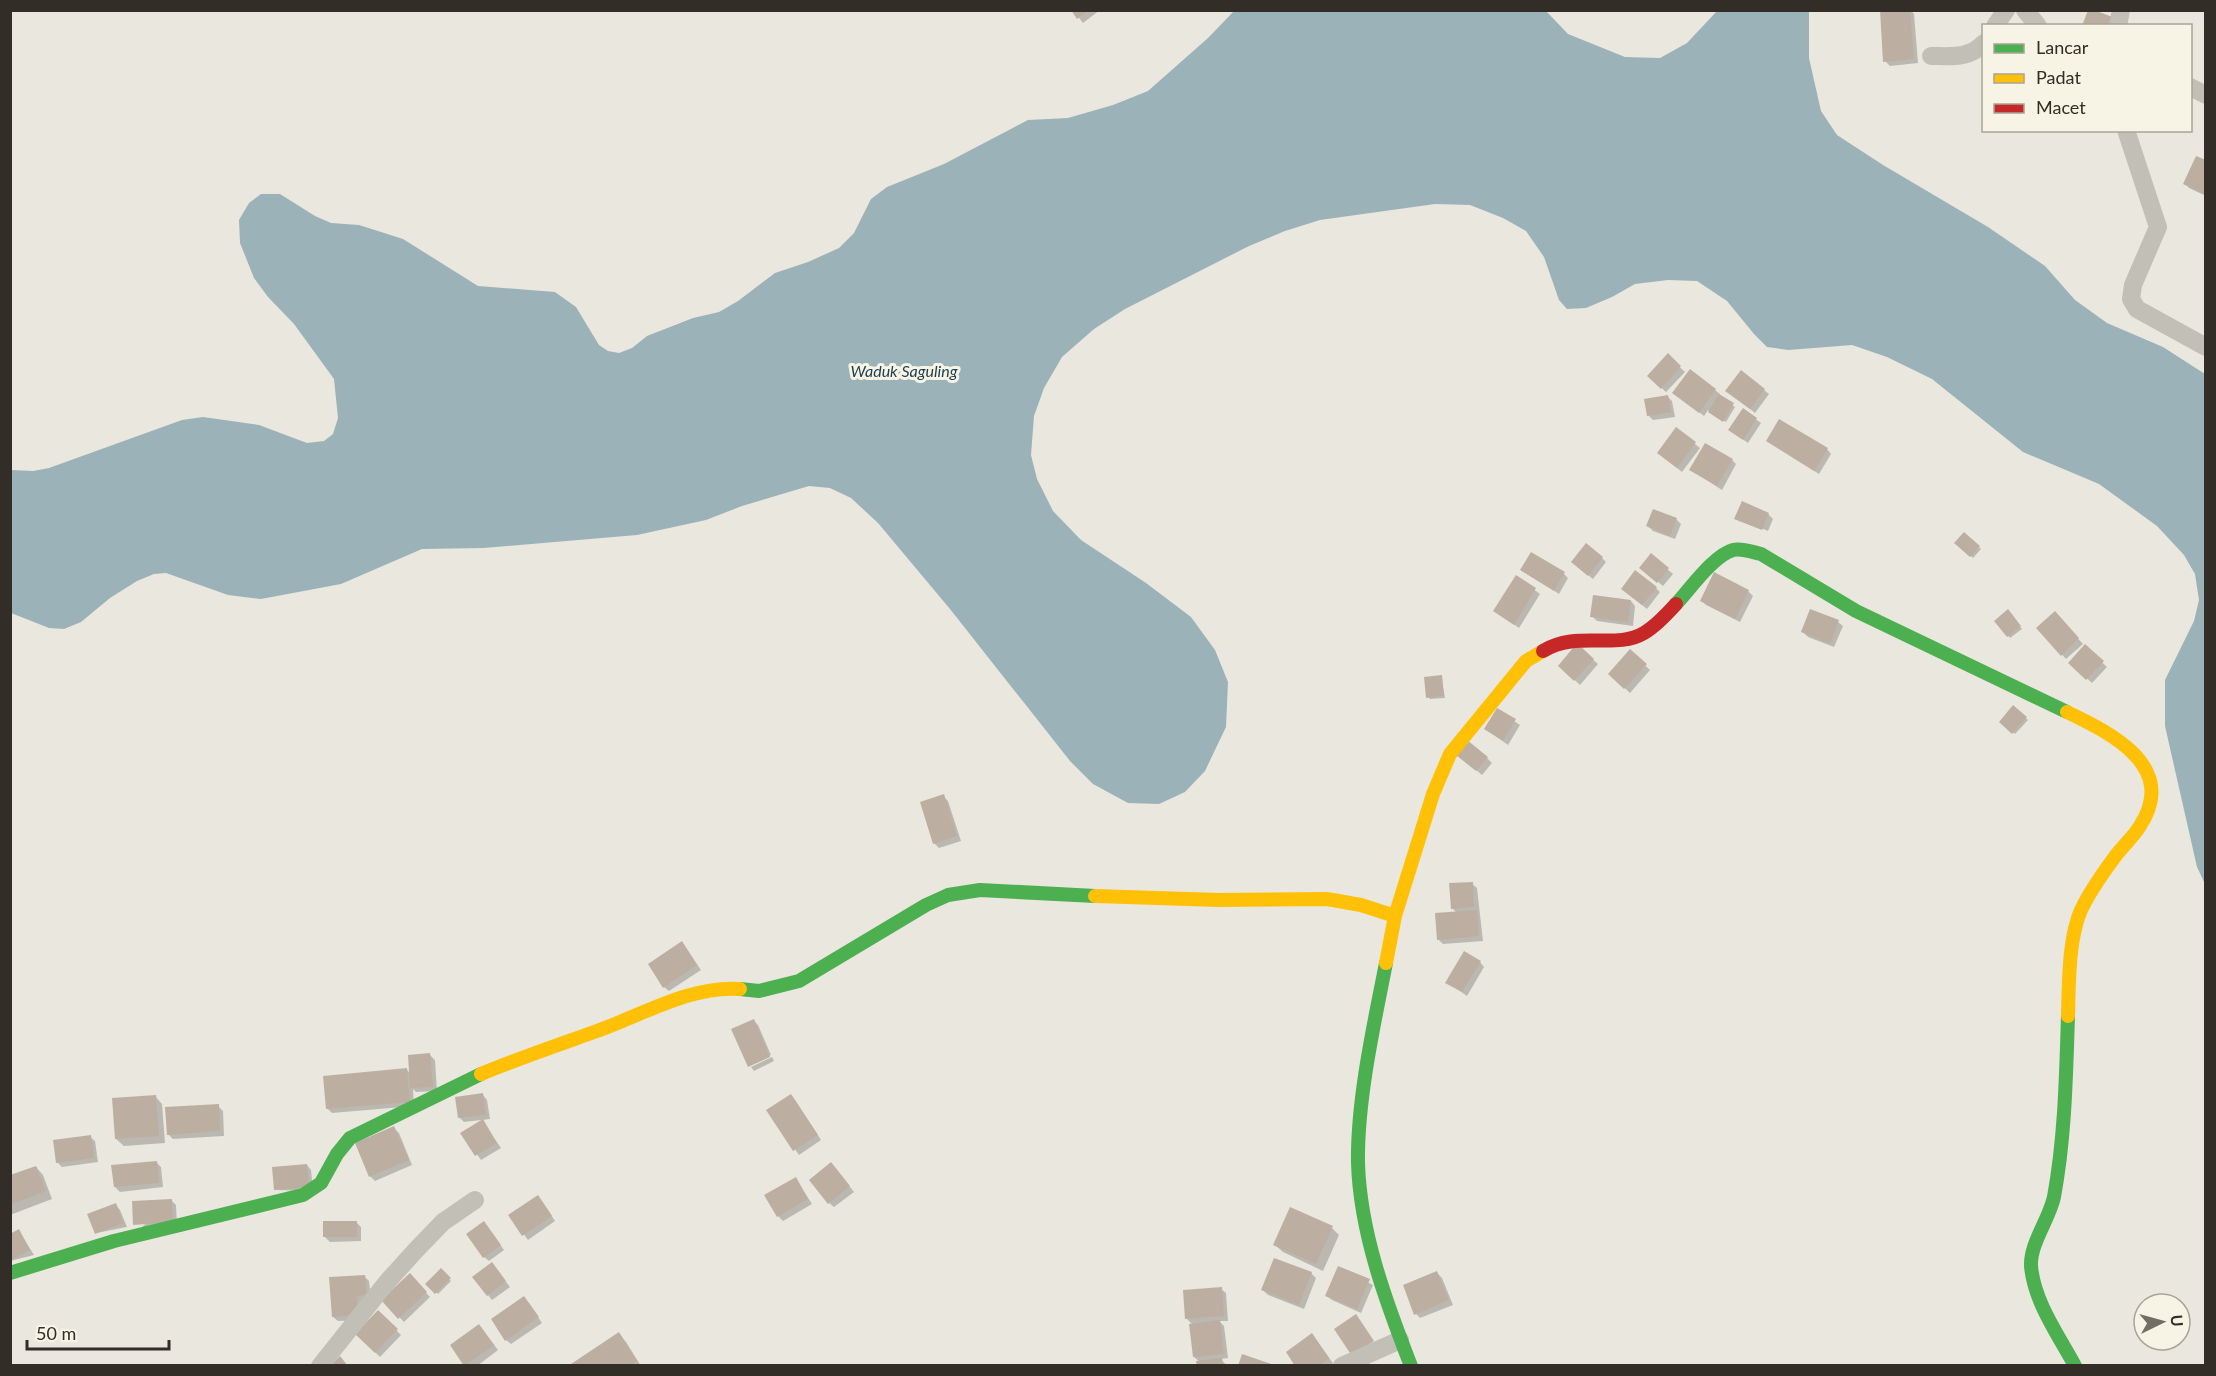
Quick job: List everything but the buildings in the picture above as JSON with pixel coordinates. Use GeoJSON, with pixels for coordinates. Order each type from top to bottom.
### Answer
{"type":"FeatureCollection","features":[{"type":"Feature","properties":{"kind":"street"},"geometry":{"type":"LineString","coordinates":[[1996,24],[2006,10]]}},
{"type":"Feature","properties":{"kind":"street"},"geometry":{"type":"LineString","coordinates":[[2025,10],[2036,24]]}},
{"type":"Feature","properties":{"kind":"street"},"geometry":{"type":"LineString","coordinates":[[1931,56],[1968,54],[1976,52],[1982,44]]}},
{"type":"Feature","properties":{"kind":"street"},"geometry":{"type":"LineString","coordinates":[[2127,132],[2158,227],[2133,285],[2131,299],[2138,309],[2205,347]]}},
{"type":"Feature","properties":{"kind":"street"},"geometry":{"type":"LineString","coordinates":[[1411,1365],[1400,1340],[1366,1222],[1359,1177],[1358,1133],[1378,996],[1395,916],[1433,794],[1450,754],[1526,661],[1552,645],[1577,639],[1619,640],[1643,634],[1666,615],[1720,556],[1734,550],[1746,550],[1761,554],[1856,610],[2099,728],[2136,755],[2148,771],[2152,790],[2150,809],[2139,828],[2117,854],[2083,905],[2073,940],[2065,1120],[2053,1201],[2035,1247],[2031,1264],[2034,1281],[2045,1310],[2075,1365]]}},
{"type":"Feature","properties":{"kind":"street"},"geometry":{"type":"LineString","coordinates":[[10,1273],[114,1242],[303,1195],[322,1183],[333,1158],[350,1138],[469,1080],[530,1053],[597,1031],[701,991],[726,988],[759,991],[799,981],[926,905],[948,895],[980,890],[1144,899],[1327,899],[1361,905],[1395,916]]}},
{"type":"Feature","properties":{"kind":"street"},"geometry":{"type":"LineString","coordinates":[[320,1365],[416,1250],[443,1222],[475,1200]]}},
{"type":"Feature","properties":{"kind":"street"},"geometry":{"type":"LineString","coordinates":[[1342,1365],[1400,1340]]}},
{"type":"Feature","properties":{"kind":"water","name":"Waduk Saguling"},"geometry":{"type":"Polygon","coordinates":[[[1234,11],[1546,11],[1568,34],[1625,57],[1660,58],[1687,43],[1717,11],[1809,11],[1809,58],[1821,111],[1837,135],[1988,227],[2045,266],[2075,300],[2107,323],[2163,347],[2205,374],[2205,884],[2197,867],[2165,726],[2165,680],[2194,621],[2199,600],[2195,574],[2184,555],[2157,526],[2099,484],[2023,452],[1932,379],[1887,357],[1852,345],[1788,350],[1767,347],[1727,301],[1697,281],[1668,280],[1635,284],[1586,308],[1567,309],[1559,300],[1544,257],[1526,231],[1503,218],[1470,205],[1435,204],[1320,220],[1249,246],[1125,309],[1094,329],[1062,357],[1044,388],[1034,416],[1031,455],[1037,479],[1053,511],[1081,540],[1146,583],[1191,617],[1215,650],[1228,682],[1226,727],[1205,771],[1185,792],[1159,804],[1128,803],[1093,784],[1070,761],[950,609],[878,523],[851,498],[830,488],[809,486],[742,506],[706,520],[637,535],[484,548],[422,549],[341,584],[261,599],[228,595],[166,573],[154,574],[137,581],[110,598],[81,622],[64,629],[49,628],[11,613],[11,470],[33,471],[49,468],[182,420],[203,417],[259,425],[307,443],[324,441],[333,434],[338,418],[334,379],[294,324],[268,297],[254,278],[240,243],[239,220],[249,203],[261,194],[280,194],[315,216],[331,223],[359,225],[403,239],[478,286],[555,292],[576,307],[599,345],[608,351],[619,353],[632,348],[647,336],[693,318],[719,312],[738,301],[775,273],[839,248],[854,233],[871,199],[887,187],[944,164],[1028,120],[1068,118],[1113,105],[1148,91],[1208,38],[1234,11]]]}},
{"type":"Feature","properties":{"kind":"traffic: fast"},"geometry":{"type":"LineString","coordinates":[[1676,604],[1710,565],[1726,553],[1740,550],[1761,554],[1856,611],[2067,712]]}},
{"type":"Feature","properties":{"kind":"traffic: fast"},"geometry":{"type":"LineString","coordinates":[[740,989],[759,991],[799,981],[926,905],[948,895],[980,890],[1095,896]]}},
{"type":"Feature","properties":{"kind":"traffic: fast"},"geometry":{"type":"LineString","coordinates":[[1386,963],[1363,1088],[1358,1163],[1369,1241],[1392,1317],[1411,1366]]}},
{"type":"Feature","properties":{"kind":"traffic: fast"},"geometry":{"type":"LineString","coordinates":[[2068,1016],[2058,1174],[2052,1206],[2033,1249],[2031,1266],[2042,1306],[2075,1366]]}},
{"type":"Feature","properties":{"kind":"traffic: fast"},"geometry":{"type":"LineString","coordinates":[[10,1273],[114,1241],[303,1195],[321,1183],[337,1154],[350,1138],[481,1074]]}},
{"type":"Feature","properties":{"kind":"traffic: slow"},"geometry":{"type":"LineString","coordinates":[[1395,916],[1433,794],[1450,754],[1526,661],[1543,651]]}},
{"type":"Feature","properties":{"kind":"traffic: slow"},"geometry":{"type":"LineString","coordinates":[[2067,712],[2103,731],[2135,755],[2146,770],[2151,786],[2150,805],[2140,826],[2099,879],[2079,916],[2070,958],[2068,1016]]}},
{"type":"Feature","properties":{"kind":"traffic: slow"},"geometry":{"type":"LineString","coordinates":[[1095,896],[1219,900],[1327,899],[1361,905],[1395,916],[1386,963]]}},
{"type":"Feature","properties":{"kind":"traffic: slow"},"geometry":{"type":"LineString","coordinates":[[481,1074],[667,1002],[704,992],[740,989]]}},
{"type":"Feature","properties":{"kind":"traffic: jam"},"geometry":{"type":"LineString","coordinates":[[1543,651],[1569,642],[1633,638],[1653,627],[1676,604]]}}]}
